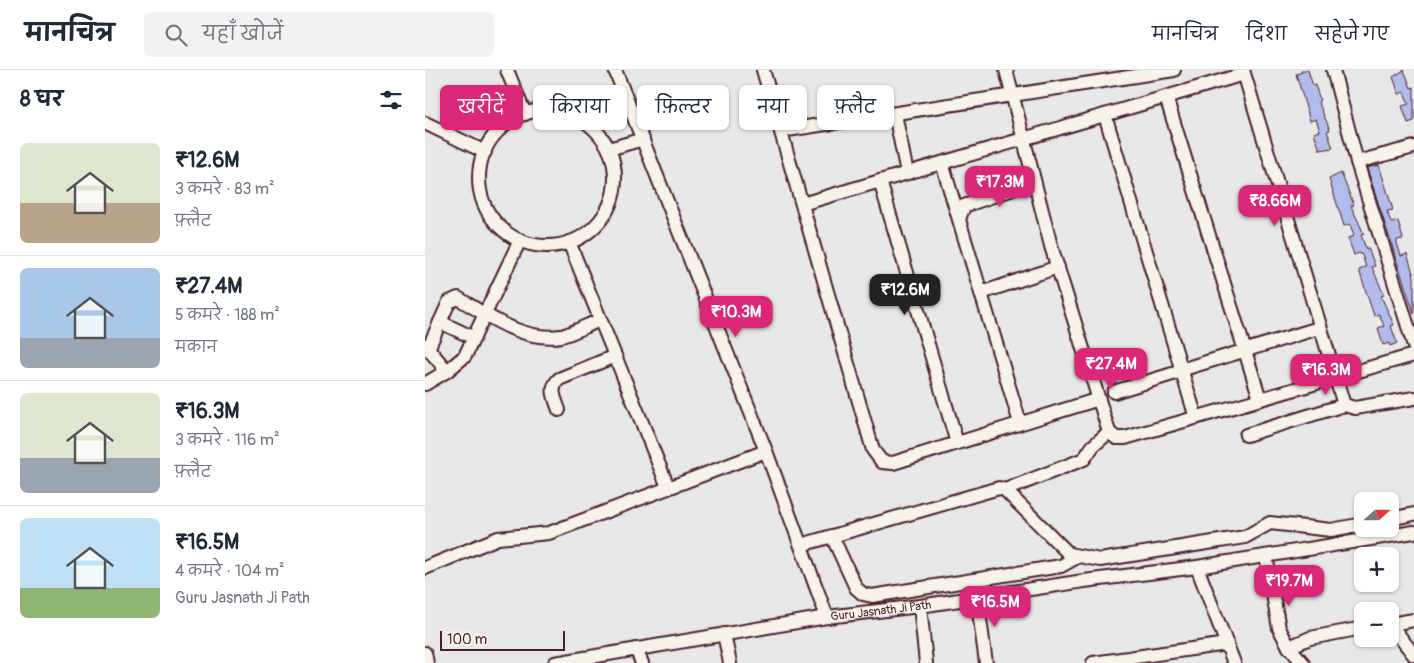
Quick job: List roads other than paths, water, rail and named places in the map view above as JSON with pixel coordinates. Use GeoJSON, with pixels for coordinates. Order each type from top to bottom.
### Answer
{"type":"FeatureCollection","features":[{"type":"Feature","properties":{"kind":"street"},"geometry":{"type":"LineString","coordinates":[[507,70],[525,114]]}},
{"type":"Feature","properties":{"kind":"street"},"geometry":{"type":"LineString","coordinates":[[615,70],[766,451],[827,617]]}},
{"type":"Feature","properties":{"kind":"street"},"geometry":{"type":"LineString","coordinates":[[763,70],[873,450],[882,462],[893,463],[1099,399]]}},
{"type":"Feature","properties":{"kind":"street"},"geometry":{"type":"LineString","coordinates":[[1006,70],[1058,267],[1109,432],[1116,438],[1125,438],[1414,355]]}},
{"type":"Feature","properties":{"kind":"street"},"geometry":{"type":"LineString","coordinates":[[781,131],[1174,70]]}},
{"type":"Feature","properties":{"kind":"street"},"geometry":{"type":"LineString","coordinates":[[1333,70],[1357,162],[1414,346]]}},
{"type":"Feature","properties":{"kind":"street"},"geometry":{"type":"LineString","coordinates":[[802,204],[1166,97],[1244,72],[1334,378],[1344,405]]}},
{"type":"Feature","properties":{"kind":"street"},"geometry":{"type":"LineString","coordinates":[[1166,97],[1260,399]]}},
{"type":"Feature","properties":{"kind":"street"},"geometry":{"type":"LineString","coordinates":[[534,110],[553,110],[572,114],[589,123],[609,149],[614,164],[615,181],[613,197],[606,212],[596,225],[583,236],[569,242],[544,245],[520,240],[504,230],[491,216],[483,199],[479,180],[481,161],[485,152],[501,128],[516,117],[525,114],[534,110]]}},
{"type":"Feature","properties":{"kind":"street"},"geometry":{"type":"LineString","coordinates":[[895,114],[907,173]]}},
{"type":"Feature","properties":{"kind":"street"},"geometry":{"type":"LineString","coordinates":[[1105,115],[1196,418]]}},
{"type":"Feature","properties":{"kind":"street"},"geometry":{"type":"LineString","coordinates":[[425,123],[485,152]]}},
{"type":"Feature","properties":{"kind":"street"},"geometry":{"type":"LineString","coordinates":[[609,149],[643,139]]}},
{"type":"Feature","properties":{"kind":"street"},"geometry":{"type":"LineString","coordinates":[[1357,162],[1414,147]]}},
{"type":"Feature","properties":{"kind":"street"},"geometry":{"type":"LineString","coordinates":[[942,163],[1020,423]]}},
{"type":"Feature","properties":{"kind":"street"},"geometry":{"type":"LineString","coordinates":[[880,181],[957,443]]}},
{"type":"Feature","properties":{"kind":"street"},"geometry":{"type":"LineString","coordinates":[[959,219],[964,206],[1027,184]]}},
{"type":"Feature","properties":{"kind":"street"},"geometry":{"type":"LineString","coordinates":[[425,384],[447,371],[465,356],[520,240]]}},
{"type":"Feature","properties":{"kind":"street"},"geometry":{"type":"LineString","coordinates":[[569,242],[668,487]]}},
{"type":"Feature","properties":{"kind":"street"},"geometry":{"type":"LineString","coordinates":[[981,293],[1058,267]]}},
{"type":"Feature","properties":{"kind":"street"},"geometry":{"type":"LineString","coordinates":[[447,371],[427,347],[449,302],[458,298],[485,314],[530,336],[539,337],[571,333],[600,320]]}},
{"type":"Feature","properties":{"kind":"street"},"geometry":{"type":"LineString","coordinates":[[440,322],[474,338]]}},
{"type":"Feature","properties":{"kind":"street"},"geometry":{"type":"LineString","coordinates":[[1114,392],[1319,328]]}},
{"type":"Feature","properties":{"kind":"street"},"geometry":{"type":"LineString","coordinates":[[559,410],[553,392],[554,384],[559,379],[615,356]]}},
{"type":"Feature","properties":{"kind":"street"},"geometry":{"type":"LineString","coordinates":[[1246,435],[1344,405],[1355,408],[1414,398]]}},
{"type":"Feature","properties":{"kind":"street"},"geometry":{"type":"LineString","coordinates":[[1005,490],[1084,459],[1093,446],[1109,432]]}},
{"type":"Feature","properties":{"kind":"street"},"geometry":{"type":"LineString","coordinates":[[425,568],[498,538],[549,533],[766,451]]}},
{"type":"Feature","properties":{"kind":"street"},"geometry":{"type":"LineString","coordinates":[[801,546],[990,489],[999,488],[1005,490],[1061,548],[1077,558]]}},
{"type":"Feature","properties":{"kind":"street"},"geometry":{"type":"LineString","coordinates":[[1399,517],[1414,514]]}},
{"type":"Feature","properties":{"kind":"street"},"geometry":{"type":"LineString","coordinates":[[832,536],[857,588],[863,594],[872,596],[1061,566],[1077,558],[1111,559],[1245,537],[1269,523],[1326,530],[1354,525]]}},
{"type":"Feature","properties":{"kind":"street","name":"Guru Jasnath Ji Path"},"geometry":{"type":"LineString","coordinates":[[555,663],[827,617],[920,606],[1197,567],[1414,532]]}},
{"type":"Feature","properties":{"kind":"street"},"geometry":{"type":"LineString","coordinates":[[1266,556],[1279,628],[1289,647],[1303,663]]}},
{"type":"Feature","properties":{"kind":"street"},"geometry":{"type":"LineString","coordinates":[[1197,567],[1234,663]]}},
{"type":"Feature","properties":{"kind":"street"},"geometry":{"type":"LineString","coordinates":[[977,597],[986,663]]}},
{"type":"Feature","properties":{"kind":"street"},"geometry":{"type":"LineString","coordinates":[[920,606],[926,663]]}},
{"type":"Feature","properties":{"kind":"street"},"geometry":{"type":"LineString","coordinates":[[1399,622],[1414,620]]}},
{"type":"Feature","properties":{"kind":"street"},"geometry":{"type":"LineString","coordinates":[[1289,647],[1317,636],[1354,630]]}},
{"type":"Feature","properties":{"kind":"street"},"geometry":{"type":"LineString","coordinates":[[724,634],[729,663]]}},
{"type":"Feature","properties":{"kind":"street"},"geometry":{"type":"LineString","coordinates":[[1399,636],[1414,655]]}},
{"type":"Feature","properties":{"kind":"street"},"geometry":{"type":"LineString","coordinates":[[1093,663],[1227,644]]}},
{"type":"Feature","properties":{"kind":"street"},"geometry":{"type":"LineString","coordinates":[[636,649],[642,663]]}},
{"type":"Feature","properties":{"kind":"street"},"geometry":{"type":"LineString","coordinates":[[425,653],[427,663]]}}]}
